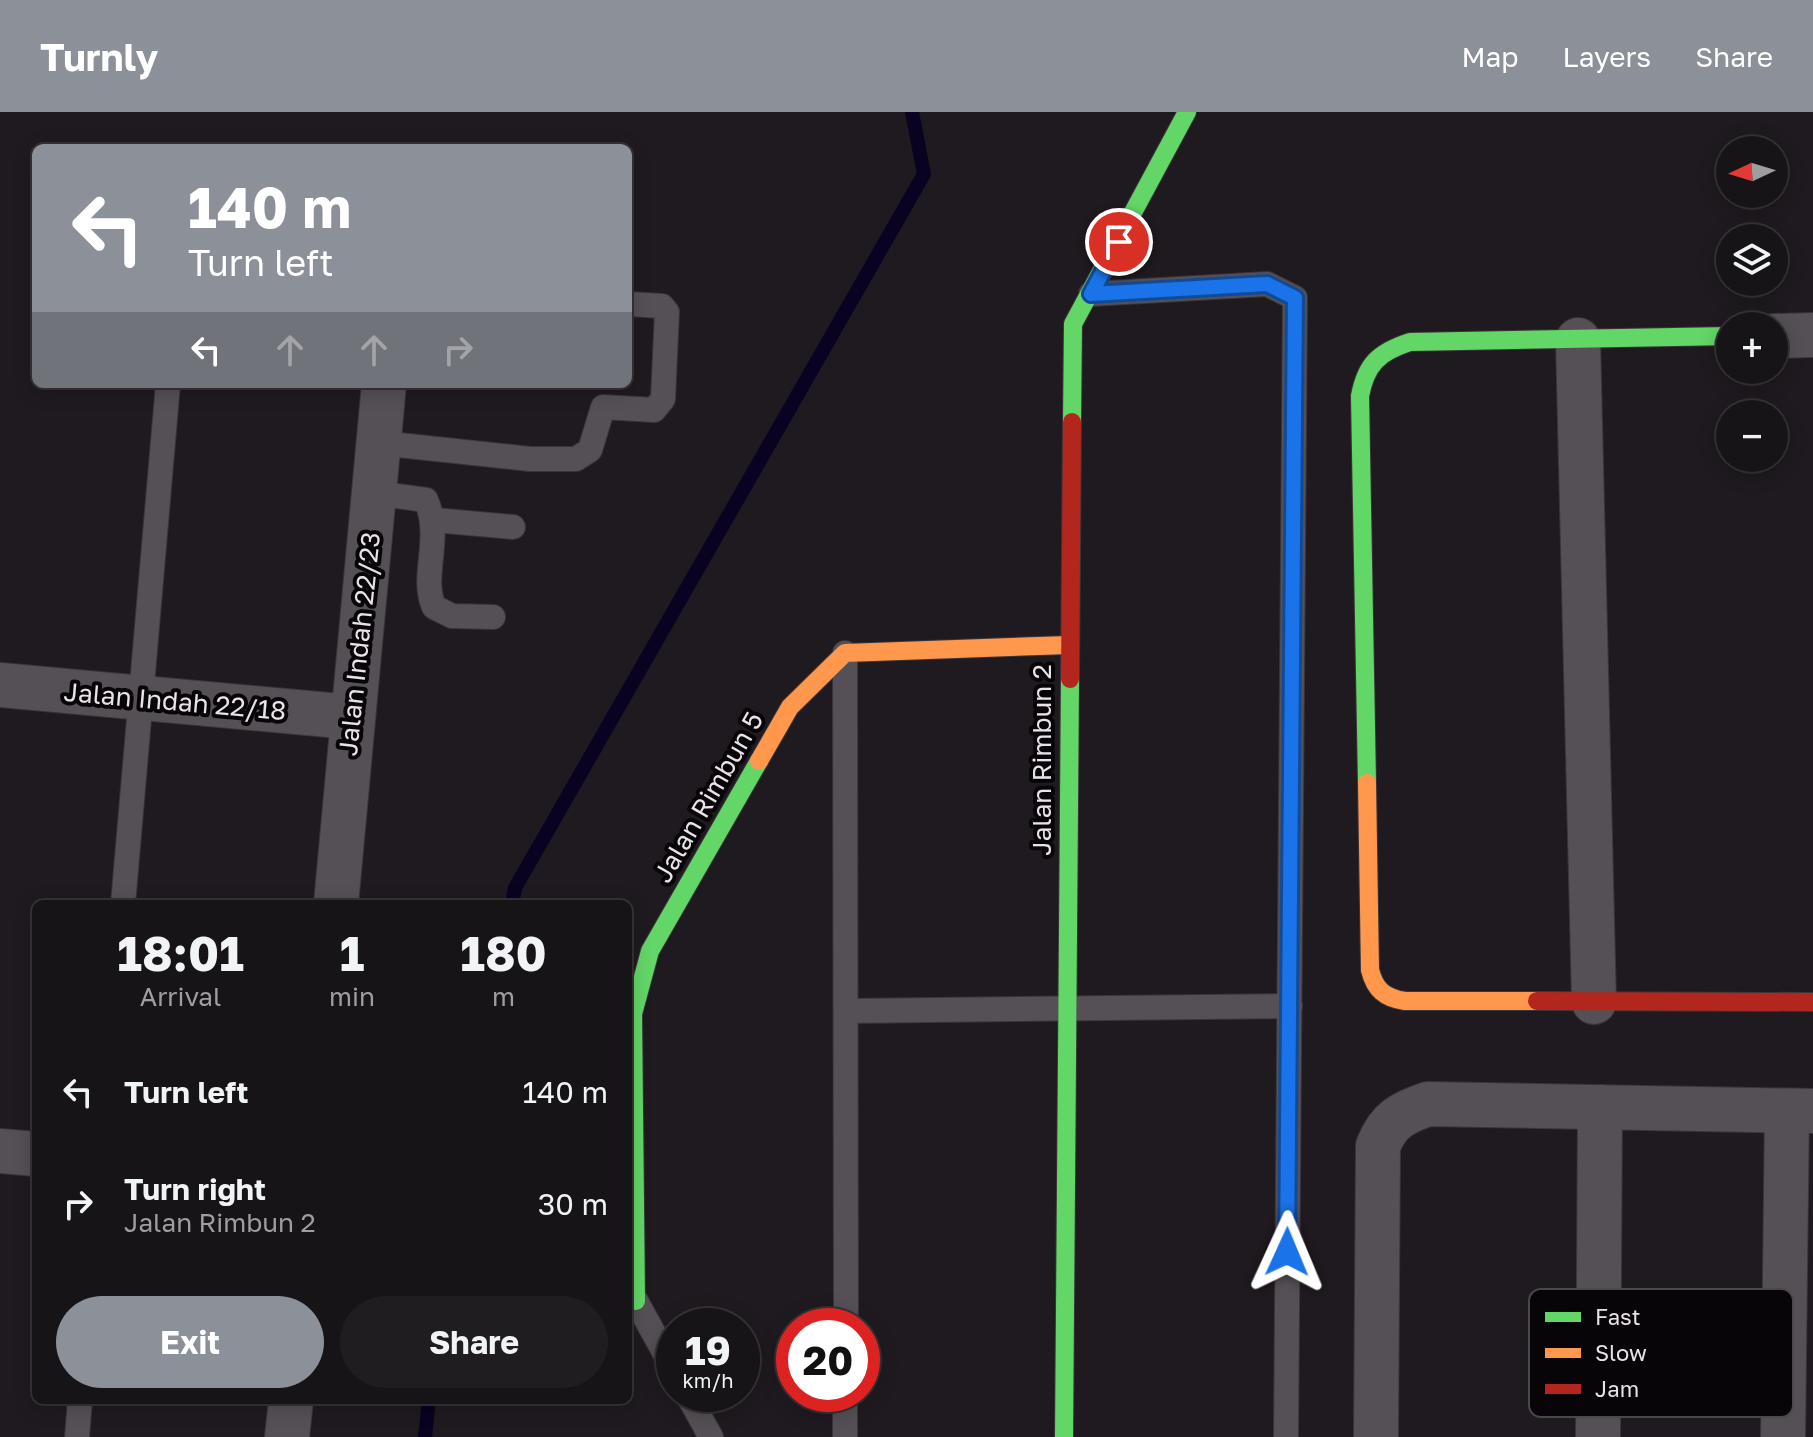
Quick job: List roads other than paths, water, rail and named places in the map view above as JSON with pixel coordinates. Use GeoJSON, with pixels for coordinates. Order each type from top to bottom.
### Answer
{"type":"FeatureCollection","features":[{"type":"Feature","properties":{"kind":"street","name":"Jalan Rimbun 2"},"geometry":{"type":"LineString","coordinates":[[1064,1437],[1068,645],[1073,324],[1187,112]]}},
{"type":"Feature","properties":{"kind":"street"},"geometry":{"type":"LineString","coordinates":[[1788,336],[1813,335]]}},
{"type":"Feature","properties":{"kind":"street"},"geometry":{"type":"LineString","coordinates":[[1716,336],[1410,342],[1380,351],[1364,371],[1360,396],[1370,970],[1373,984],[1386,998],[1405,1001],[1813,1002]]}},
{"type":"Feature","properties":{"kind":"street"},"geometry":{"type":"LineString","coordinates":[[1578,340],[1594,1002]]}},
{"type":"Feature","properties":{"kind":"street","name":"Jalan Indah 22/23"},"geometry":{"type":"LineString","coordinates":[[336,900],[384,388]]}},
{"type":"Feature","properties":{"kind":"street"},"geometry":{"type":"LineString","coordinates":[[845,653],[1068,645]]}},
{"type":"Feature","properties":{"kind":"street","name":"Jalan Rimbun 5"},"geometry":{"type":"LineString","coordinates":[[636,1301],[633,1014],[650,951],[790,707],[845,653]]}},
{"type":"Feature","properties":{"kind":"street","name":"Jalan Indah 22/18"},"geometry":{"type":"LineString","coordinates":[[0,685],[351,717]]}},
{"type":"Feature","properties":{"kind":"street"},"geometry":{"type":"LineString","coordinates":[[1376,1437],[1378,1146],[1386,1127],[1401,1113],[1428,1104],[1800,1111],[1791,1289]]}},
{"type":"Feature","properties":{"kind":"street"},"geometry":{"type":"LineString","coordinates":[[1599,1289],[1600,1107]]}},
{"type":"Feature","properties":{"kind":"street"},"geometry":{"type":"LineString","coordinates":[[0,1151],[32,1154]]}},
{"type":"Feature","properties":{"kind":"street"},"geometry":{"type":"LineString","coordinates":[[287,1437],[291,1404]]}},
{"type":"Feature","properties":{"kind":"street"},"geometry":{"type":"LineString","coordinates":[[1598,1417],[1598,1437]]}},
{"type":"Feature","properties":{"kind":"street"},"geometry":{"type":"LineString","coordinates":[[1783,1437],[1784,1417]]}},
{"type":"Feature","properties":{"kind":"lane"},"geometry":{"type":"LineString","coordinates":[[1091,294],[1267,284],[1295,298],[1286,1437]]}},
{"type":"Feature","properties":{"kind":"lane"},"geometry":{"type":"LineString","coordinates":[[380,443],[530,459],[576,459],[590,450],[603,396],[654,410],[663,399],[667,312],[662,306],[632,304]]}},
{"type":"Feature","properties":{"kind":"lane"},"geometry":{"type":"LineString","coordinates":[[123,900],[168,388]]}},
{"type":"Feature","properties":{"kind":"lane"},"geometry":{"type":"LineString","coordinates":[[375,493],[426,500],[434,520],[428,594],[434,607],[452,616],[493,617]]}},
{"type":"Feature","properties":{"kind":"lane"},"geometry":{"type":"LineString","coordinates":[[434,520],[513,527]]}},
{"type":"Feature","properties":{"kind":"lane"},"geometry":{"type":"LineString","coordinates":[[845,653],[846,1308]]}},
{"type":"Feature","properties":{"kind":"lane"},"geometry":{"type":"LineString","coordinates":[[848,1011],[1290,1006]]}},
{"type":"Feature","properties":{"kind":"lane"},"geometry":{"type":"LineString","coordinates":[[636,1301],[656,1337]]}},
{"type":"Feature","properties":{"kind":"lane"},"geometry":{"type":"LineString","coordinates":[[77,1437],[80,1404]]}},
{"type":"Feature","properties":{"kind":"lane"},"geometry":{"type":"LineString","coordinates":[[697,1412],[711,1437]]}},
{"type":"Feature","properties":{"kind":"lane"},"geometry":{"type":"LineString","coordinates":[[845,1412],[845,1437]]}},
{"type":"Feature","properties":{"kind":"waterway"},"geometry":{"type":"LineString","coordinates":[[513,900],[515,888],[924,174],[912,112]]}},
{"type":"Feature","properties":{"kind":"waterway"},"geometry":{"type":"LineString","coordinates":[[425,1437],[429,1404]]}}]}
